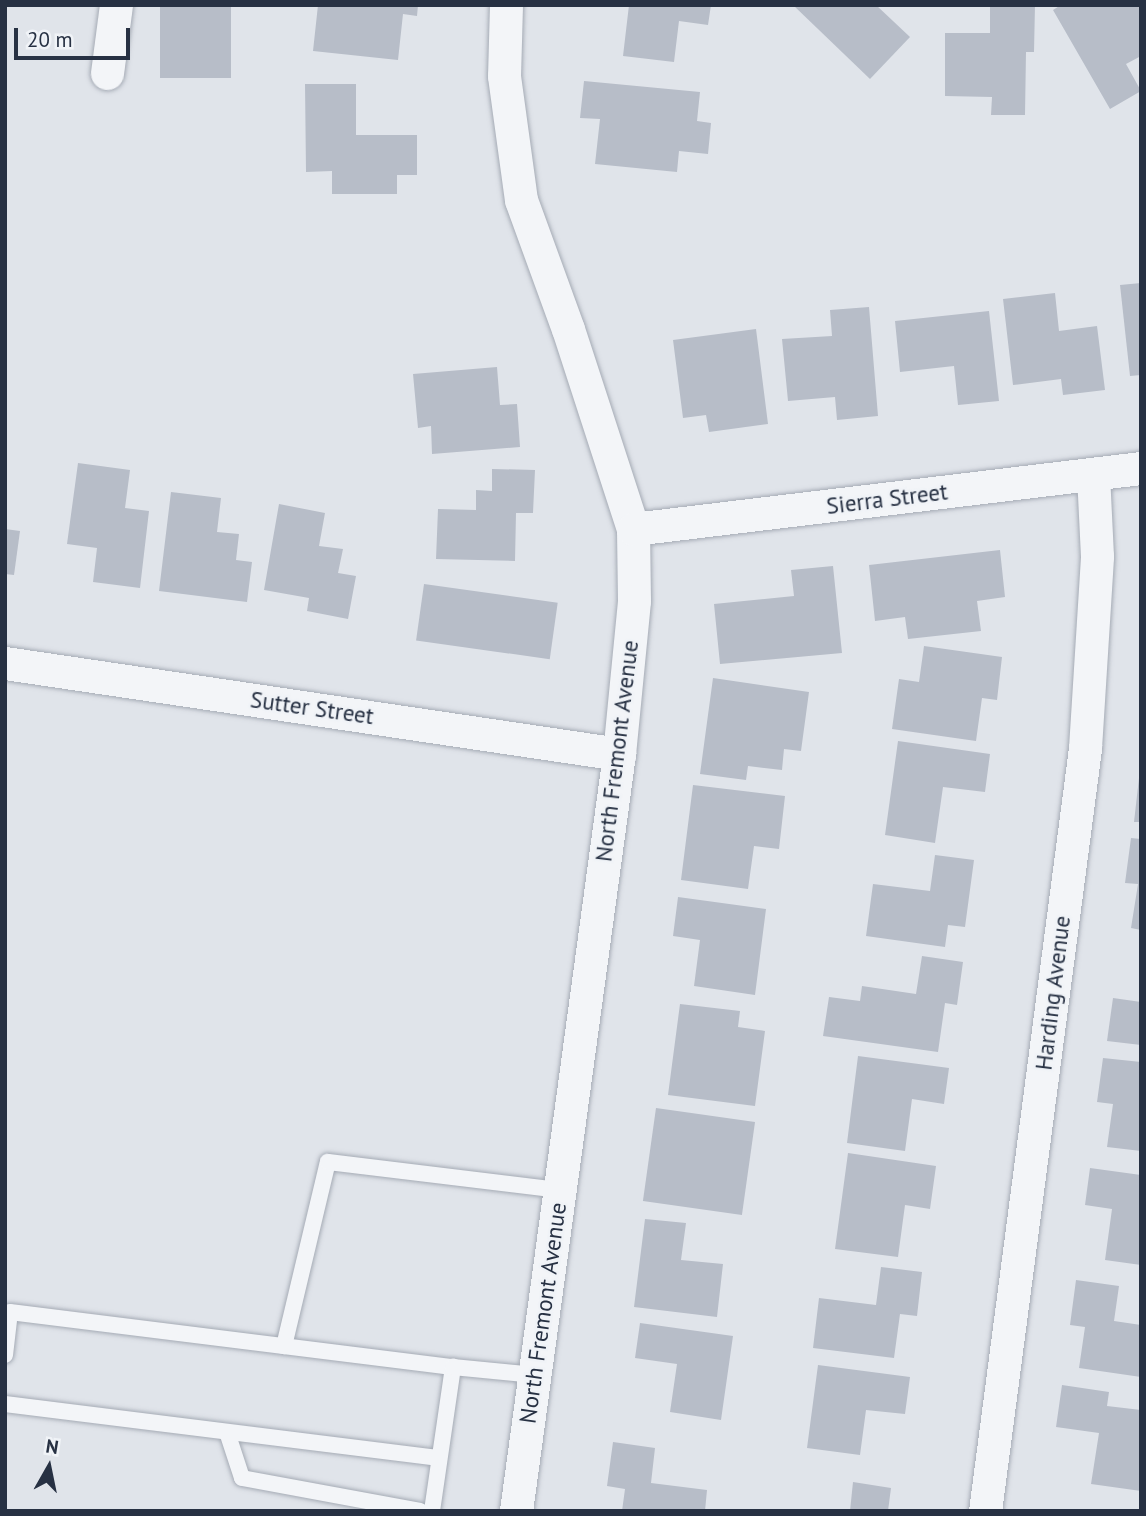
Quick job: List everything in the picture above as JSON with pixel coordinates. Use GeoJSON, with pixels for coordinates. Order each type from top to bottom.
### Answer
{"type":"FeatureCollection","features":[{"type":"Feature","properties":{"kind":"street"},"geometry":{"type":"LineString","coordinates":[[107,73],[116,5]]}},
{"type":"Feature","properties":{"kind":"street","name":"North Fremont Avenue"},"geometry":{"type":"LineString","coordinates":[[506,5],[504,76],[521,200],[568,329],[633,529],[634,601],[619,754],[516,1511]]}},
{"type":"Feature","properties":{"kind":"street","name":"Sierra Street"},"geometry":{"type":"LineString","coordinates":[[633,529],[1141,468]]}},
{"type":"Feature","properties":{"kind":"street","name":"Harding Avenue"},"geometry":{"type":"LineString","coordinates":[[985,1511],[1085,748],[1097,556],[1093,474]]}},
{"type":"Feature","properties":{"kind":"street","name":"Sutter Street"},"geometry":{"type":"LineString","coordinates":[[5,663],[619,754]]}},
{"type":"Feature","properties":{"kind":"lane"},"geometry":{"type":"LineString","coordinates":[[284,1346],[328,1162],[560,1190]]}},
{"type":"Feature","properties":{"kind":"lane"},"geometry":{"type":"LineString","coordinates":[[5,1355],[10,1312],[535,1375]]}},
{"type":"Feature","properties":{"kind":"lane"},"geometry":{"type":"LineString","coordinates":[[432,1511],[453,1367]]}},
{"type":"Feature","properties":{"kind":"lane"},"geometry":{"type":"LineString","coordinates":[[5,1404],[438,1458]]}},
{"type":"Feature","properties":{"kind":"lane"},"geometry":{"type":"LineString","coordinates":[[227,1432],[242,1478],[420,1511]]}},
{"type":"Feature","properties":{"kind":"building"},"geometry":{"type":"Polygon","coordinates":[[[160,5],[231,5],[231,78],[160,78],[160,5]]]}},
{"type":"Feature","properties":{"kind":"building"},"geometry":{"type":"Polygon","coordinates":[[[318,5],[418,5],[417,16],[403,14],[398,60],[313,51],[318,5]]]}},
{"type":"Feature","properties":{"kind":"building"},"geometry":{"type":"Polygon","coordinates":[[[629,5],[711,5],[708,25],[679,21],[674,62],[623,56],[629,5]]]}},
{"type":"Feature","properties":{"kind":"building"},"geometry":{"type":"Polygon","coordinates":[[[793,5],[876,5],[910,37],[870,79],[793,5]]]}},
{"type":"Feature","properties":{"kind":"building"},"geometry":{"type":"Polygon","coordinates":[[[990,5],[1035,5],[1034,52],[1026,52],[1025,115],[991,115],[992,97],[945,96],[945,33],[990,33],[990,5]]]}},
{"type":"Feature","properties":{"kind":"building"},"geometry":{"type":"Polygon","coordinates":[[[1061,5],[1141,5],[1141,56],[1126,64],[1141,91],[1110,109],[1053,10],[1061,5]]]}},
{"type":"Feature","properties":{"kind":"building"},"geometry":{"type":"Polygon","coordinates":[[[584,81],[700,92],[697,121],[711,123],[708,154],[679,151],[677,172],[595,164],[600,119],[580,118],[584,81]]]}},
{"type":"Feature","properties":{"kind":"building"},"geometry":{"type":"Polygon","coordinates":[[[305,84],[356,84],[356,135],[417,135],[417,175],[397,175],[397,194],[332,194],[332,171],[306,172],[305,84]]]}},
{"type":"Feature","properties":{"kind":"building"},"geometry":{"type":"Polygon","coordinates":[[[1141,283],[1141,375],[1130,376],[1120,285],[1141,283]]]}},
{"type":"Feature","properties":{"kind":"building"},"geometry":{"type":"Polygon","coordinates":[[[1055,293],[1059,331],[1097,326],[1105,390],[1063,395],[1061,379],[1013,385],[1003,299],[1055,293]]]}},
{"type":"Feature","properties":{"kind":"building"},"geometry":{"type":"Polygon","coordinates":[[[869,307],[878,416],[837,420],[835,397],[788,401],[782,339],[832,336],[830,310],[869,307]]]}},
{"type":"Feature","properties":{"kind":"building"},"geometry":{"type":"Polygon","coordinates":[[[989,311],[999,401],[958,405],[954,366],[900,372],[895,321],[989,311]]]}},
{"type":"Feature","properties":{"kind":"building"},"geometry":{"type":"Polygon","coordinates":[[[756,329],[768,424],[709,432],[706,415],[683,418],[673,340],[756,329]]]}},
{"type":"Feature","properties":{"kind":"building"},"geometry":{"type":"Polygon","coordinates":[[[497,367],[500,405],[517,404],[520,447],[432,454],[431,426],[418,428],[413,374],[497,367]]]}},
{"type":"Feature","properties":{"kind":"building"},"geometry":{"type":"Polygon","coordinates":[[[78,463],[130,470],[125,508],[149,511],[140,588],[93,582],[97,548],[67,544],[78,463]]]}},
{"type":"Feature","properties":{"kind":"building"},"geometry":{"type":"Polygon","coordinates":[[[492,469],[535,470],[533,513],[516,513],[515,561],[436,559],[438,509],[476,510],[476,490],[492,491],[492,469]]]}},
{"type":"Feature","properties":{"kind":"building"},"geometry":{"type":"Polygon","coordinates":[[[171,492],[221,498],[217,532],[239,534],[236,560],[252,562],[247,602],[159,591],[171,492]]]}},
{"type":"Feature","properties":{"kind":"building"},"geometry":{"type":"Polygon","coordinates":[[[279,504],[325,513],[319,546],[343,549],[338,573],[356,576],[348,619],[307,611],[309,598],[264,590],[279,504]]]}},
{"type":"Feature","properties":{"kind":"building"},"geometry":{"type":"Polygon","coordinates":[[[5,529],[20,531],[14,575],[5,574],[5,529]]]}},
{"type":"Feature","properties":{"kind":"building"},"geometry":{"type":"Polygon","coordinates":[[[1000,550],[1005,597],[977,601],[981,631],[908,639],[905,617],[875,621],[869,565],[1000,550]]]}},
{"type":"Feature","properties":{"kind":"building"},"geometry":{"type":"Polygon","coordinates":[[[833,566],[842,653],[720,664],[714,604],[794,596],[791,570],[833,566]]]}},
{"type":"Feature","properties":{"kind":"building"},"geometry":{"type":"Polygon","coordinates":[[[424,584],[558,603],[550,659],[416,640],[424,584]]]}},
{"type":"Feature","properties":{"kind":"building"},"geometry":{"type":"Polygon","coordinates":[[[924,646],[1002,657],[997,700],[982,698],[976,741],[892,729],[899,679],[919,682],[924,646]]]}},
{"type":"Feature","properties":{"kind":"building"},"geometry":{"type":"Polygon","coordinates":[[[713,678],[809,692],[801,751],[784,749],[782,770],[748,766],[746,780],[700,774],[713,678]]]}},
{"type":"Feature","properties":{"kind":"building"},"geometry":{"type":"Polygon","coordinates":[[[898,741],[990,754],[985,792],[943,787],[935,843],[885,835],[898,741]]]}},
{"type":"Feature","properties":{"kind":"building"},"geometry":{"type":"Polygon","coordinates":[[[1139,778],[1141,822],[1134,822],[1139,778]]]}},
{"type":"Feature","properties":{"kind":"building"},"geometry":{"type":"Polygon","coordinates":[[[693,785],[785,796],[779,849],[754,846],[748,889],[681,880],[693,785]]]}},
{"type":"Feature","properties":{"kind":"building"},"geometry":{"type":"Polygon","coordinates":[[[1131,838],[1141,839],[1141,930],[1131,928],[1138,884],[1125,883],[1131,838]]]}},
{"type":"Feature","properties":{"kind":"building"},"geometry":{"type":"Polygon","coordinates":[[[935,855],[974,860],[965,927],[948,925],[945,947],[866,936],[873,884],[930,891],[935,855]]]}},
{"type":"Feature","properties":{"kind":"building"},"geometry":{"type":"Polygon","coordinates":[[[678,897],[766,909],[755,995],[694,986],[700,940],[673,936],[678,897]]]}},
{"type":"Feature","properties":{"kind":"building"},"geometry":{"type":"Polygon","coordinates":[[[922,956],[963,962],[957,1005],[945,1003],[938,1052],[823,1036],[829,997],[860,1001],[862,986],[916,994],[922,956]]]}},
{"type":"Feature","properties":{"kind":"building"},"geometry":{"type":"Polygon","coordinates":[[[1113,998],[1141,1002],[1141,1045],[1107,1041],[1113,998]]]}},
{"type":"Feature","properties":{"kind":"building"},"geometry":{"type":"Polygon","coordinates":[[[680,1004],[740,1011],[738,1027],[765,1031],[755,1106],[668,1095],[680,1004]]]}},
{"type":"Feature","properties":{"kind":"building"},"geometry":{"type":"Polygon","coordinates":[[[858,1056],[949,1068],[944,1104],[912,1099],[905,1151],[847,1143],[858,1056]]]}},
{"type":"Feature","properties":{"kind":"building"},"geometry":{"type":"Polygon","coordinates":[[[1103,1058],[1141,1062],[1141,1151],[1107,1147],[1113,1104],[1097,1102],[1103,1058]]]}},
{"type":"Feature","properties":{"kind":"building"},"geometry":{"type":"Polygon","coordinates":[[[656,1108],[755,1122],[742,1215],[643,1201],[656,1108]]]}},
{"type":"Feature","properties":{"kind":"building"},"geometry":{"type":"Polygon","coordinates":[[[848,1153],[936,1166],[930,1209],[905,1205],[898,1257],[835,1249],[848,1153]]]}},
{"type":"Feature","properties":{"kind":"building"},"geometry":{"type":"Polygon","coordinates":[[[1090,1168],[1141,1175],[1141,1265],[1105,1260],[1112,1209],[1085,1205],[1090,1168]]]}},
{"type":"Feature","properties":{"kind":"building"},"geometry":{"type":"Polygon","coordinates":[[[645,1219],[686,1223],[681,1260],[723,1264],[717,1317],[634,1307],[645,1219]]]}},
{"type":"Feature","properties":{"kind":"building"},"geometry":{"type":"Polygon","coordinates":[[[881,1267],[922,1272],[917,1316],[900,1314],[894,1358],[813,1348],[819,1298],[876,1305],[881,1267]]]}},
{"type":"Feature","properties":{"kind":"building"},"geometry":{"type":"Polygon","coordinates":[[[1076,1280],[1119,1286],[1114,1321],[1141,1325],[1141,1377],[1079,1368],[1085,1327],[1070,1325],[1076,1280]]]}},
{"type":"Feature","properties":{"kind":"building"},"geometry":{"type":"Polygon","coordinates":[[[640,1323],[733,1336],[721,1420],[670,1412],[677,1364],[635,1358],[640,1323]]]}},
{"type":"Feature","properties":{"kind":"building"},"geometry":{"type":"Polygon","coordinates":[[[818,1365],[910,1377],[905,1414],[866,1410],[860,1455],[807,1448],[818,1365]]]}},
{"type":"Feature","properties":{"kind":"building"},"geometry":{"type":"Polygon","coordinates":[[[1062,1385],[1109,1392],[1107,1406],[1141,1410],[1141,1491],[1091,1484],[1099,1433],[1056,1427],[1062,1385]]]}},
{"type":"Feature","properties":{"kind":"building"},"geometry":{"type":"Polygon","coordinates":[[[613,1442],[655,1448],[651,1483],[707,1490],[705,1511],[622,1511],[625,1489],[607,1486],[613,1442]]]}},
{"type":"Feature","properties":{"kind":"building"},"geometry":{"type":"Polygon","coordinates":[[[853,1482],[891,1488],[888,1511],[850,1511],[853,1482]]]}}]}
